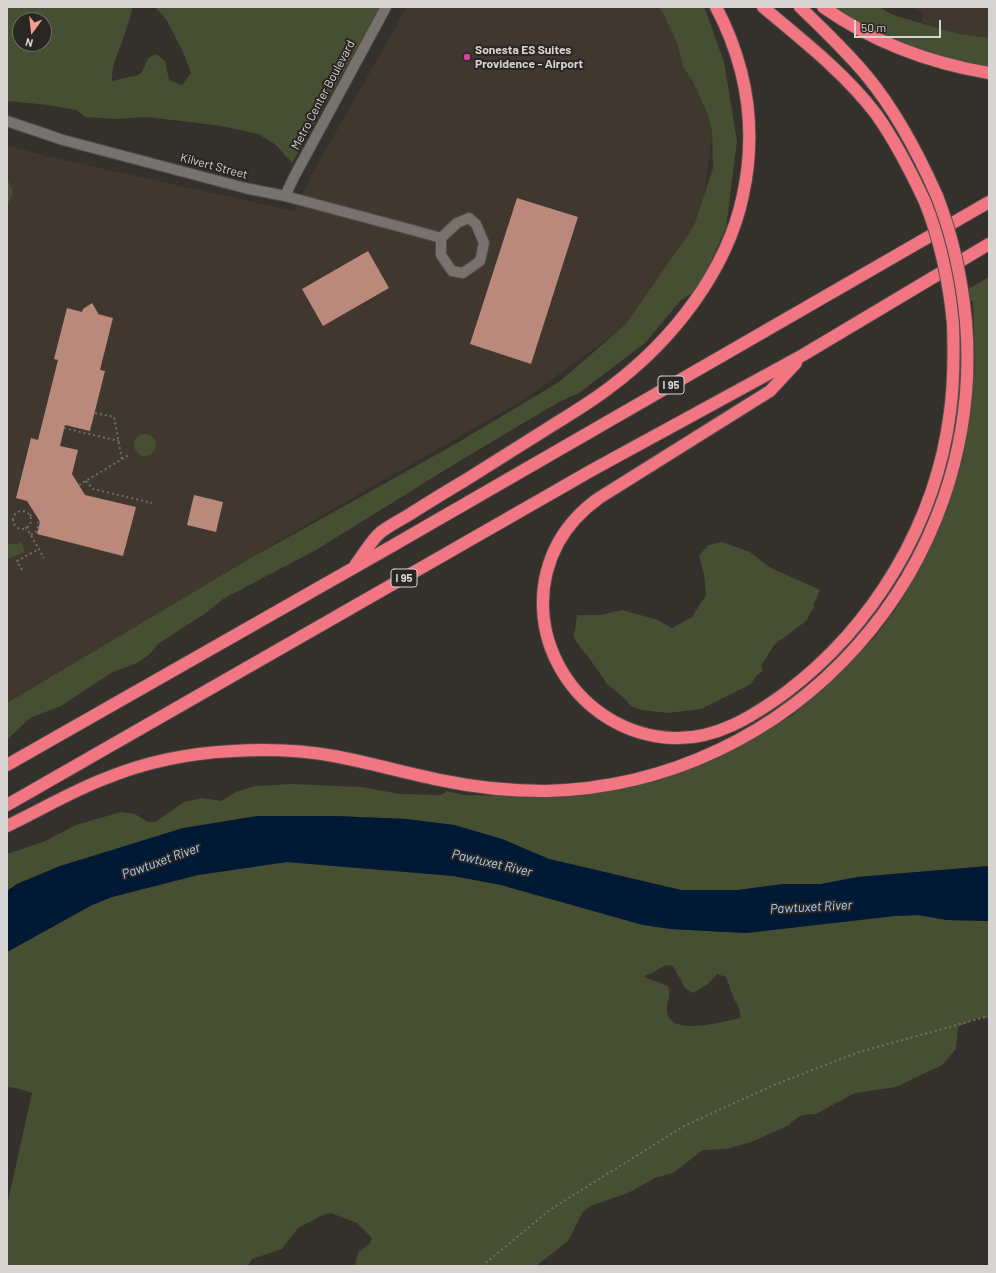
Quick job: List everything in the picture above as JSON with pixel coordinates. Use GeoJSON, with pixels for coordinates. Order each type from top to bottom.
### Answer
{"type":"FeatureCollection","features":[{"type":"Feature","properties":{"kind":"highway"},"geometry":{"type":"LineString","coordinates":[[353,568],[380,533],[567,416],[608,389],[626,375],[658,344],[700,292],[721,256],[736,219],[745,185],[750,148],[749,111],[742,74],[731,38],[716,7]]}},
{"type":"Feature","properties":{"kind":"highway"},"geometry":{"type":"LineString","coordinates":[[763,7],[849,83],[875,113],[908,166],[933,221],[944,262],[953,324],[954,367],[950,412],[942,454],[929,498],[912,538],[892,577],[851,632],[817,666],[787,691],[756,712],[719,731],[705,735],[674,738],[644,734],[616,723],[591,706],[580,696],[563,674],[551,648],[544,621],[543,593],[549,566],[558,544],[579,514],[594,502],[610,490],[770,391],[803,355]]}},
{"type":"Feature","properties":{"kind":"highway"},"geometry":{"type":"LineString","coordinates":[[7,826],[110,776],[147,764],[183,756],[211,752],[255,750],[340,757],[468,786],[496,789],[548,791],[626,781],[650,775],[691,761],[741,738],[764,724],[807,693],[845,659],[883,615],[904,583],[919,556],[942,504],[950,481],[960,439],[966,398],[968,341],[964,298],[956,254],[937,196],[913,145],[884,98],[850,56],[800,7]]}},
{"type":"Feature","properties":{"kind":"highway"},"geometry":{"type":"LineString","coordinates":[[823,7],[870,36],[908,52],[950,65],[989,73]]}},
{"type":"Feature","properties":{"kind":"highway","name":"I 95"},"geometry":{"type":"LineString","coordinates":[[7,765],[989,202]]}},
{"type":"Feature","properties":{"kind":"highway","name":"I 95"},"geometry":{"type":"LineString","coordinates":[[7,805],[594,469],[803,355],[989,244]]}},
{"type":"Feature","properties":{"kind":"street","name":"Metro Center Boulevard"},"geometry":{"type":"LineString","coordinates":[[285,196],[386,7]]}},
{"type":"Feature","properties":{"kind":"street","name":"Kilvert Street"},"geometry":{"type":"LineString","coordinates":[[7,121],[89,147],[246,188],[285,196],[441,238]]}},
{"type":"Feature","properties":{"kind":"street"},"geometry":{"type":"LineString","coordinates":[[469,218],[476,224],[484,243],[480,261],[463,273],[452,271],[441,255],[441,238],[458,223],[469,218]]}},
{"type":"Feature","properties":{"kind":"path"},"geometry":{"type":"LineString","coordinates":[[95,413],[114,418],[122,460]]}},
{"type":"Feature","properties":{"kind":"path"},"geometry":{"type":"LineString","coordinates":[[64,428],[119,441]]}},
{"type":"Feature","properties":{"kind":"path"},"geometry":{"type":"LineString","coordinates":[[79,485],[129,455]]}},
{"type":"Feature","properties":{"kind":"path"},"geometry":{"type":"LineString","coordinates":[[86,481],[93,489],[152,503]]}},
{"type":"Feature","properties":{"kind":"path"},"geometry":{"type":"LineString","coordinates":[[30,516],[23,511],[18,512],[14,516],[16,526],[21,528],[26,527],[30,523],[30,516],[34,512]]}},
{"type":"Feature","properties":{"kind":"path"},"geometry":{"type":"LineString","coordinates":[[31,535],[36,531],[39,520]]}},
{"type":"Feature","properties":{"kind":"path"},"geometry":{"type":"LineString","coordinates":[[26,527],[44,558]]}},
{"type":"Feature","properties":{"kind":"path"},"geometry":{"type":"LineString","coordinates":[[22,570],[17,561],[39,549]]}},
{"type":"Feature","properties":{"kind":"path"},"geometry":{"type":"LineString","coordinates":[[482,1266],[551,1209],[684,1126],[774,1085],[859,1052],[989,1016]]}},
{"type":"Feature","properties":{"kind":"shaded area"},"geometry":{"type":"Polygon","coordinates":[[[407,7],[679,7],[716,108],[700,225],[639,316],[525,399],[323,515],[7,703],[7,145],[46,156],[294,211],[312,174],[407,7]]]}},
{"type":"Feature","properties":{"kind":"shaded area"},"geometry":{"type":"Polygon","coordinates":[[[910,7],[989,7],[989,38],[959,34],[922,23],[923,12],[910,7]]]}},
{"type":"Feature","properties":{"kind":"green space"},"geometry":{"type":"Polygon","coordinates":[[[7,7],[133,7],[114,64],[112,81],[138,75],[142,72],[148,58],[156,54],[165,61],[169,80],[182,85],[191,73],[184,54],[166,19],[155,7],[380,7],[292,163],[276,145],[258,134],[222,126],[147,117],[115,119],[85,117],[76,110],[48,105],[7,101],[7,7]]]}},
{"type":"Feature","properties":{"kind":"green space"},"geometry":{"type":"Polygon","coordinates":[[[657,7],[703,7],[705,9],[724,62],[737,141],[726,228],[712,259],[709,273],[698,289],[680,301],[645,343],[579,393],[559,402],[458,462],[316,550],[223,599],[206,613],[158,644],[150,654],[137,663],[111,673],[61,706],[30,718],[7,740],[7,703],[249,559],[452,446],[559,382],[626,324],[694,226],[713,168],[712,131],[708,114],[692,80],[683,67],[678,45],[662,11],[657,7]]]}},
{"type":"Feature","properties":{"kind":"green space"},"geometry":{"type":"Polygon","coordinates":[[[825,7],[879,7],[893,15],[959,34],[989,38],[989,70],[902,46],[825,7]]]}},
{"type":"Feature","properties":{"kind":"green space"},"geometry":{"type":"Polygon","coordinates":[[[7,178],[13,192],[7,207],[7,178]]]}},
{"type":"Feature","properties":{"kind":"green space"},"geometry":{"type":"Polygon","coordinates":[[[989,277],[989,866],[858,877],[821,884],[783,884],[738,890],[681,890],[549,859],[502,839],[454,825],[406,819],[334,816],[60,866],[17,884],[7,891],[7,854],[43,842],[76,825],[121,812],[135,814],[148,822],[155,822],[184,802],[202,798],[221,801],[236,792],[255,786],[293,784],[361,787],[400,794],[441,795],[447,791],[463,795],[549,797],[657,781],[720,757],[793,715],[874,638],[900,603],[940,527],[963,458],[975,365],[973,301],[963,301],[961,293],[989,277]]]}},
{"type":"Feature","properties":{"kind":"green space"},"geometry":{"type":"Polygon","coordinates":[[[145,434],[153,437],[156,445],[153,453],[145,456],[137,453],[134,445],[137,437],[145,434]]]}},
{"type":"Feature","properties":{"kind":"green space"},"geometry":{"type":"Polygon","coordinates":[[[21,541],[25,552],[8,559],[7,561],[7,544],[18,544],[21,541]]]}},
{"type":"Feature","properties":{"kind":"green space"},"geometry":{"type":"Polygon","coordinates":[[[722,542],[750,552],[769,567],[820,590],[813,606],[814,607],[806,621],[774,645],[761,666],[763,671],[757,675],[751,684],[701,709],[668,713],[642,710],[631,706],[607,684],[574,638],[577,615],[601,615],[622,610],[658,620],[672,628],[692,617],[706,595],[704,575],[699,556],[708,545],[722,542]]]}},
{"type":"Feature","properties":{"kind":"green space"},"geometry":{"type":"Polygon","coordinates":[[[287,862],[454,876],[501,885],[643,925],[671,929],[746,933],[894,916],[918,915],[947,920],[989,921],[989,1018],[978,1018],[958,1027],[956,1049],[942,1065],[896,1087],[855,1093],[816,1114],[802,1115],[790,1123],[791,1124],[754,1141],[727,1149],[703,1150],[673,1173],[655,1178],[628,1193],[590,1206],[583,1212],[568,1241],[536,1266],[355,1266],[358,1253],[370,1243],[372,1238],[357,1223],[331,1213],[323,1215],[298,1228],[282,1249],[252,1259],[248,1266],[7,1266],[7,1205],[32,1093],[7,1087],[7,952],[92,905],[112,897],[198,875],[287,862]],[[666,965],[644,977],[668,986],[669,997],[667,1011],[670,1019],[677,1024],[699,1026],[740,1018],[739,1009],[726,977],[717,974],[708,984],[693,993],[685,988],[673,966],[666,965]]]}},
{"type":"Feature","properties":{"kind":"water","name":"Pawtuxet River"},"geometry":{"type":"Polygon","coordinates":[[[257,816],[334,816],[406,819],[454,825],[502,839],[549,859],[681,890],[738,890],[783,884],[821,884],[858,877],[989,866],[989,921],[947,920],[918,915],[894,916],[746,933],[671,929],[643,925],[501,885],[454,876],[287,862],[198,875],[112,897],[92,905],[7,952],[7,891],[17,884],[60,866],[183,828],[257,816]]]}},
{"type":"Feature","properties":{"kind":"building"},"geometry":{"type":"Polygon","coordinates":[[[517,198],[578,217],[531,364],[470,344],[517,198]]]}},
{"type":"Feature","properties":{"kind":"building"},"geometry":{"type":"Polygon","coordinates":[[[368,251],[389,288],[323,326],[302,289],[368,251]]]}},
{"type":"Feature","properties":{"kind":"building"},"geometry":{"type":"Polygon","coordinates":[[[92,303],[98,314],[113,318],[100,370],[105,371],[90,431],[65,425],[60,446],[78,450],[72,474],[85,495],[136,507],[123,556],[37,534],[40,522],[39,520],[27,501],[16,498],[31,438],[38,440],[58,360],[54,359],[67,308],[82,312],[83,309],[92,303]]]}},
{"type":"Feature","properties":{"kind":"building"},"geometry":{"type":"Polygon","coordinates":[[[194,495],[223,502],[216,532],[187,525],[194,495]]]}},
{"type":"Feature","properties":{"kind":"place","name":"Sonesta ES Suites Providence - Airport"},"geometry":{"type":"Point","coordinates":[467,57]}}]}
